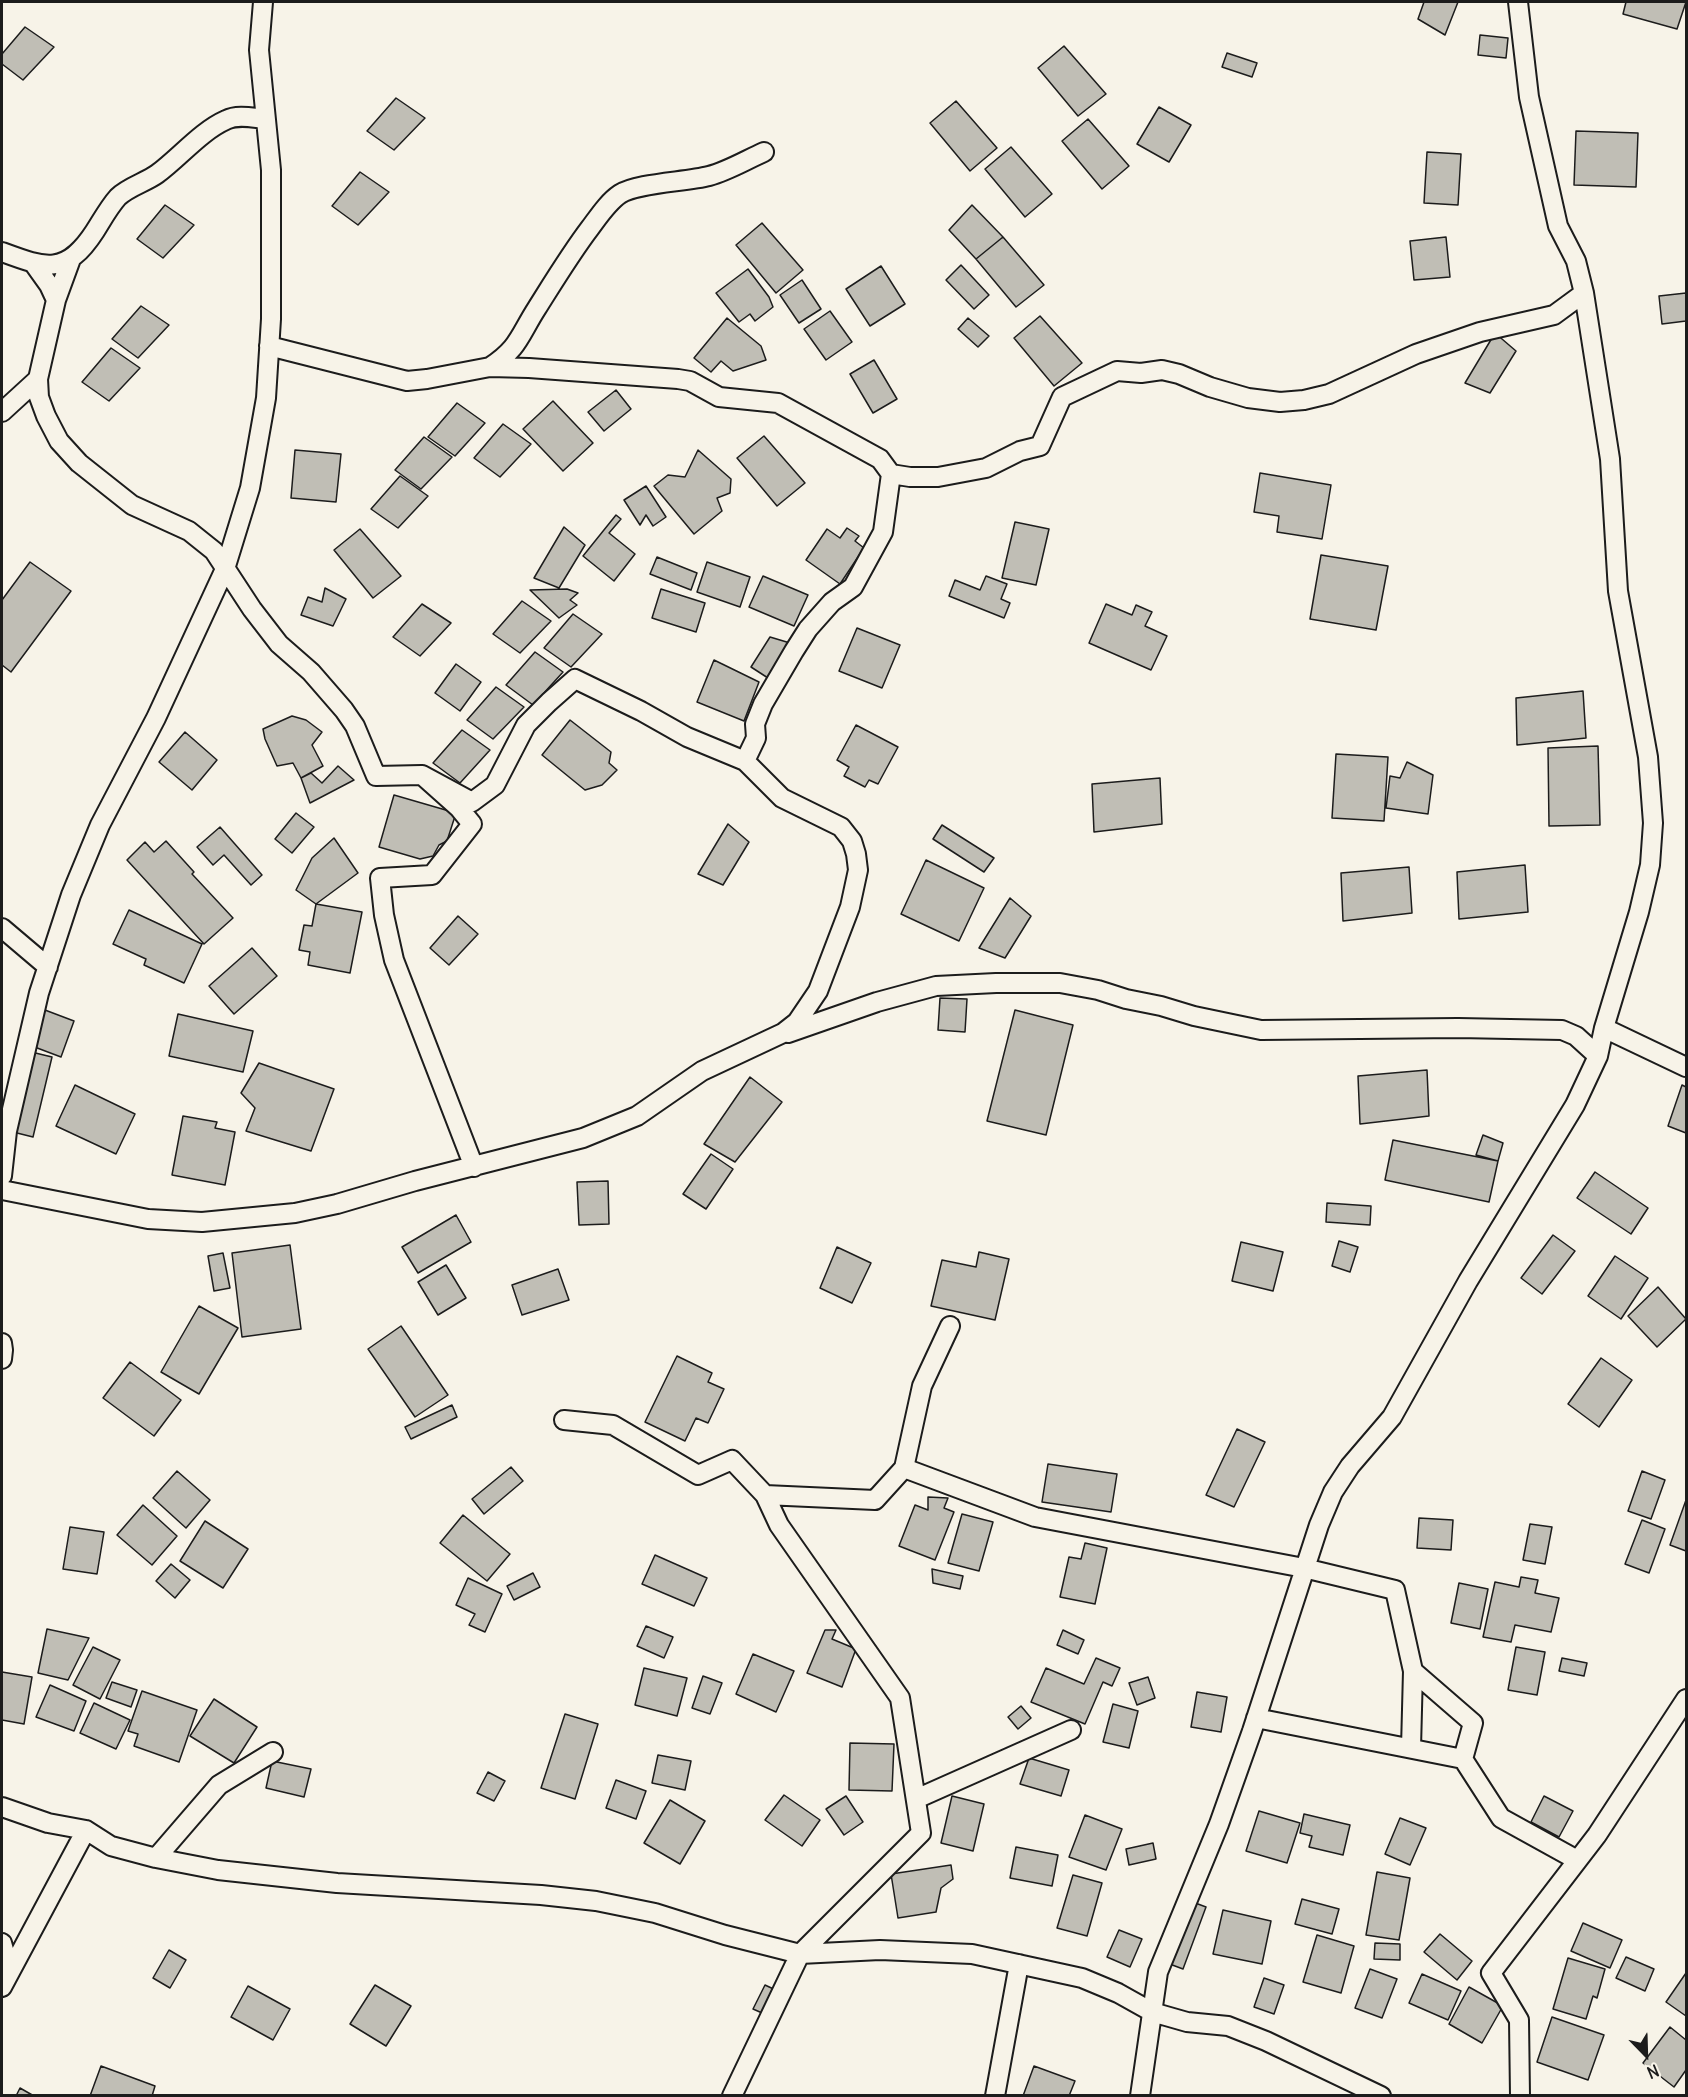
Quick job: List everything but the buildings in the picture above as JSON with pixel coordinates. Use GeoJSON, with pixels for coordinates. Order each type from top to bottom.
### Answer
{"type":"FeatureCollection","features":[{"type":"Feature","properties":{"kind":"street"},"geometry":{"type":"LineString","coordinates":[[2,1176],[4,1130],[39,993],[71,895],[100,825],[156,718],[225,569],[250,488],[266,398],[269,346],[271,181],[259,50],[262,2]]}},
{"type":"Feature","properties":{"kind":"street"},"geometry":{"type":"LineString","coordinates":[[1140,2096],[1158,1972],[1219,1824],[1319,1525],[1333,1492],[1350,1466],[1392,1417],[1463,1289],[1575,1105],[1598,1056],[1648,874],[1653,823],[1648,757],[1618,591],[1610,459],[1584,293],[1576,261],[1558,226],[1529,97],[1518,2]]}},
{"type":"Feature","properties":{"kind":"street"},"geometry":{"type":"LineString","coordinates":[[266,119],[241,116],[225,120],[202,136],[157,174],[121,195],[112,204],[88,241],[71,259],[56,300],[38,379],[39,397],[45,416],[59,441],[79,463],[132,505],[189,531],[214,551],[252,609],[279,644],[312,672],[344,710],[355,726],[376,776],[422,775],[472,802],[495,785],[526,725],[575,679],[641,711],[687,737],[745,761],[782,798],[841,827],[852,841],[858,870],[850,907],[818,991],[797,1022],[769,1040]]}},
{"type":"Feature","properties":{"kind":"street"},"geometry":{"type":"LineString","coordinates":[[489,367],[510,352],[518,342],[536,309],[584,236],[619,194],[631,188],[685,182],[712,175],[764,152]]}},
{"type":"Feature","properties":{"kind":"street"},"geometry":{"type":"LineString","coordinates":[[2,252],[34,264],[48,266],[71,259]]}},
{"type":"Feature","properties":{"kind":"street"},"geometry":{"type":"LineString","coordinates":[[34,264],[49,285],[56,300]]}},
{"type":"Feature","properties":{"kind":"street"},"geometry":{"type":"LineString","coordinates":[[891,474],[938,477],[986,468],[1020,451],[1040,446],[1062,397],[1117,371],[1140,373],[1162,370],[1248,398],[1280,402],[1304,400],[1329,394],[1416,354],[1480,332],[1554,315],[1584,293]]}},
{"type":"Feature","properties":{"kind":"street"},"geometry":{"type":"LineString","coordinates":[[269,346],[407,381],[489,367],[690,381],[719,397],[778,403],[880,459],[891,474],[883,532],[853,587],[832,602],[808,629],[794,651],[763,704],[755,724],[756,738],[745,761]]}},
{"type":"Feature","properties":{"kind":"street"},"geometry":{"type":"LineString","coordinates":[[2,412],[38,379]]}},
{"type":"Feature","properties":{"kind":"street"},"geometry":{"type":"LineString","coordinates":[[422,775],[459,808],[472,824],[432,875],[380,878],[384,915],[394,960],[474,1167]]}},
{"type":"Feature","properties":{"kind":"street"},"geometry":{"type":"LineString","coordinates":[[2,928],[48,967]]}},
{"type":"Feature","properties":{"kind":"street"},"geometry":{"type":"LineString","coordinates":[[2,1190],[148,1219],[202,1222],[295,1213],[337,1204],[415,1181],[583,1138],[637,1116],[702,1071],[731,1056],[769,1040],[866,1006],[936,986],[1060,983],[1262,1030],[1458,1028],[1562,1030],[1576,1036],[1598,1056]]}},
{"type":"Feature","properties":{"kind":"street"},"geometry":{"type":"LineString","coordinates":[[1604,1028],[1686,1068]]}},
{"type":"Feature","properties":{"kind":"street"},"geometry":{"type":"LineString","coordinates":[[765,1496],[875,1500],[904,1468],[922,1386],[950,1326]]}},
{"type":"Feature","properties":{"kind":"street"},"geometry":{"type":"LineString","coordinates":[[2,1343],[2,1359]]}},
{"type":"Feature","properties":{"kind":"street"},"geometry":{"type":"LineString","coordinates":[[564,1420],[613,1425],[698,1475],[732,1460],[765,1496],[779,1525],[900,1698],[921,1833],[800,1954],[732,2096]]}},
{"type":"Feature","properties":{"kind":"street"},"geometry":{"type":"LineString","coordinates":[[904,1468],[1035,1517],[1304,1568],[1395,1590],[1413,1671],[1411,1748]]}},
{"type":"Feature","properties":{"kind":"street"},"geometry":{"type":"LineString","coordinates":[[1413,1671],[1473,1723],[1463,1759]]}},
{"type":"Feature","properties":{"kind":"street"},"geometry":{"type":"LineString","coordinates":[[1520,2096],[1519,2020],[1491,1973],[1597,1835],[1686,1699]]}},
{"type":"Feature","properties":{"kind":"street"},"geometry":{"type":"LineString","coordinates":[[1256,1718],[1463,1759],[1501,1818],[1577,1860]]}},
{"type":"Feature","properties":{"kind":"street"},"geometry":{"type":"LineString","coordinates":[[916,1799],[1071,1730]]}},
{"type":"Feature","properties":{"kind":"street"},"geometry":{"type":"LineString","coordinates":[[156,1858],[219,1785],[273,1752]]}},
{"type":"Feature","properties":{"kind":"street"},"geometry":{"type":"LineString","coordinates":[[2,1807],[48,1823],[86,1830],[111,1846],[156,1858],[218,1870],[277,1877],[436,1890],[541,1895],[596,1901],[655,1913],[725,1935],[800,1954],[880,1950],[972,1954],[1082,1978],[1118,1993],[1152,2012],[1188,2022],[1228,2026],[1381,2096]]}},
{"type":"Feature","properties":{"kind":"street"},"geometry":{"type":"LineString","coordinates":[[2,1987],[86,1830]]}},
{"type":"Feature","properties":{"kind":"street"},"geometry":{"type":"LineString","coordinates":[[2,1942],[10,1971]]}},
{"type":"Feature","properties":{"kind":"street"},"geometry":{"type":"LineString","coordinates":[[995,2096],[1019,1964]]}}]}
